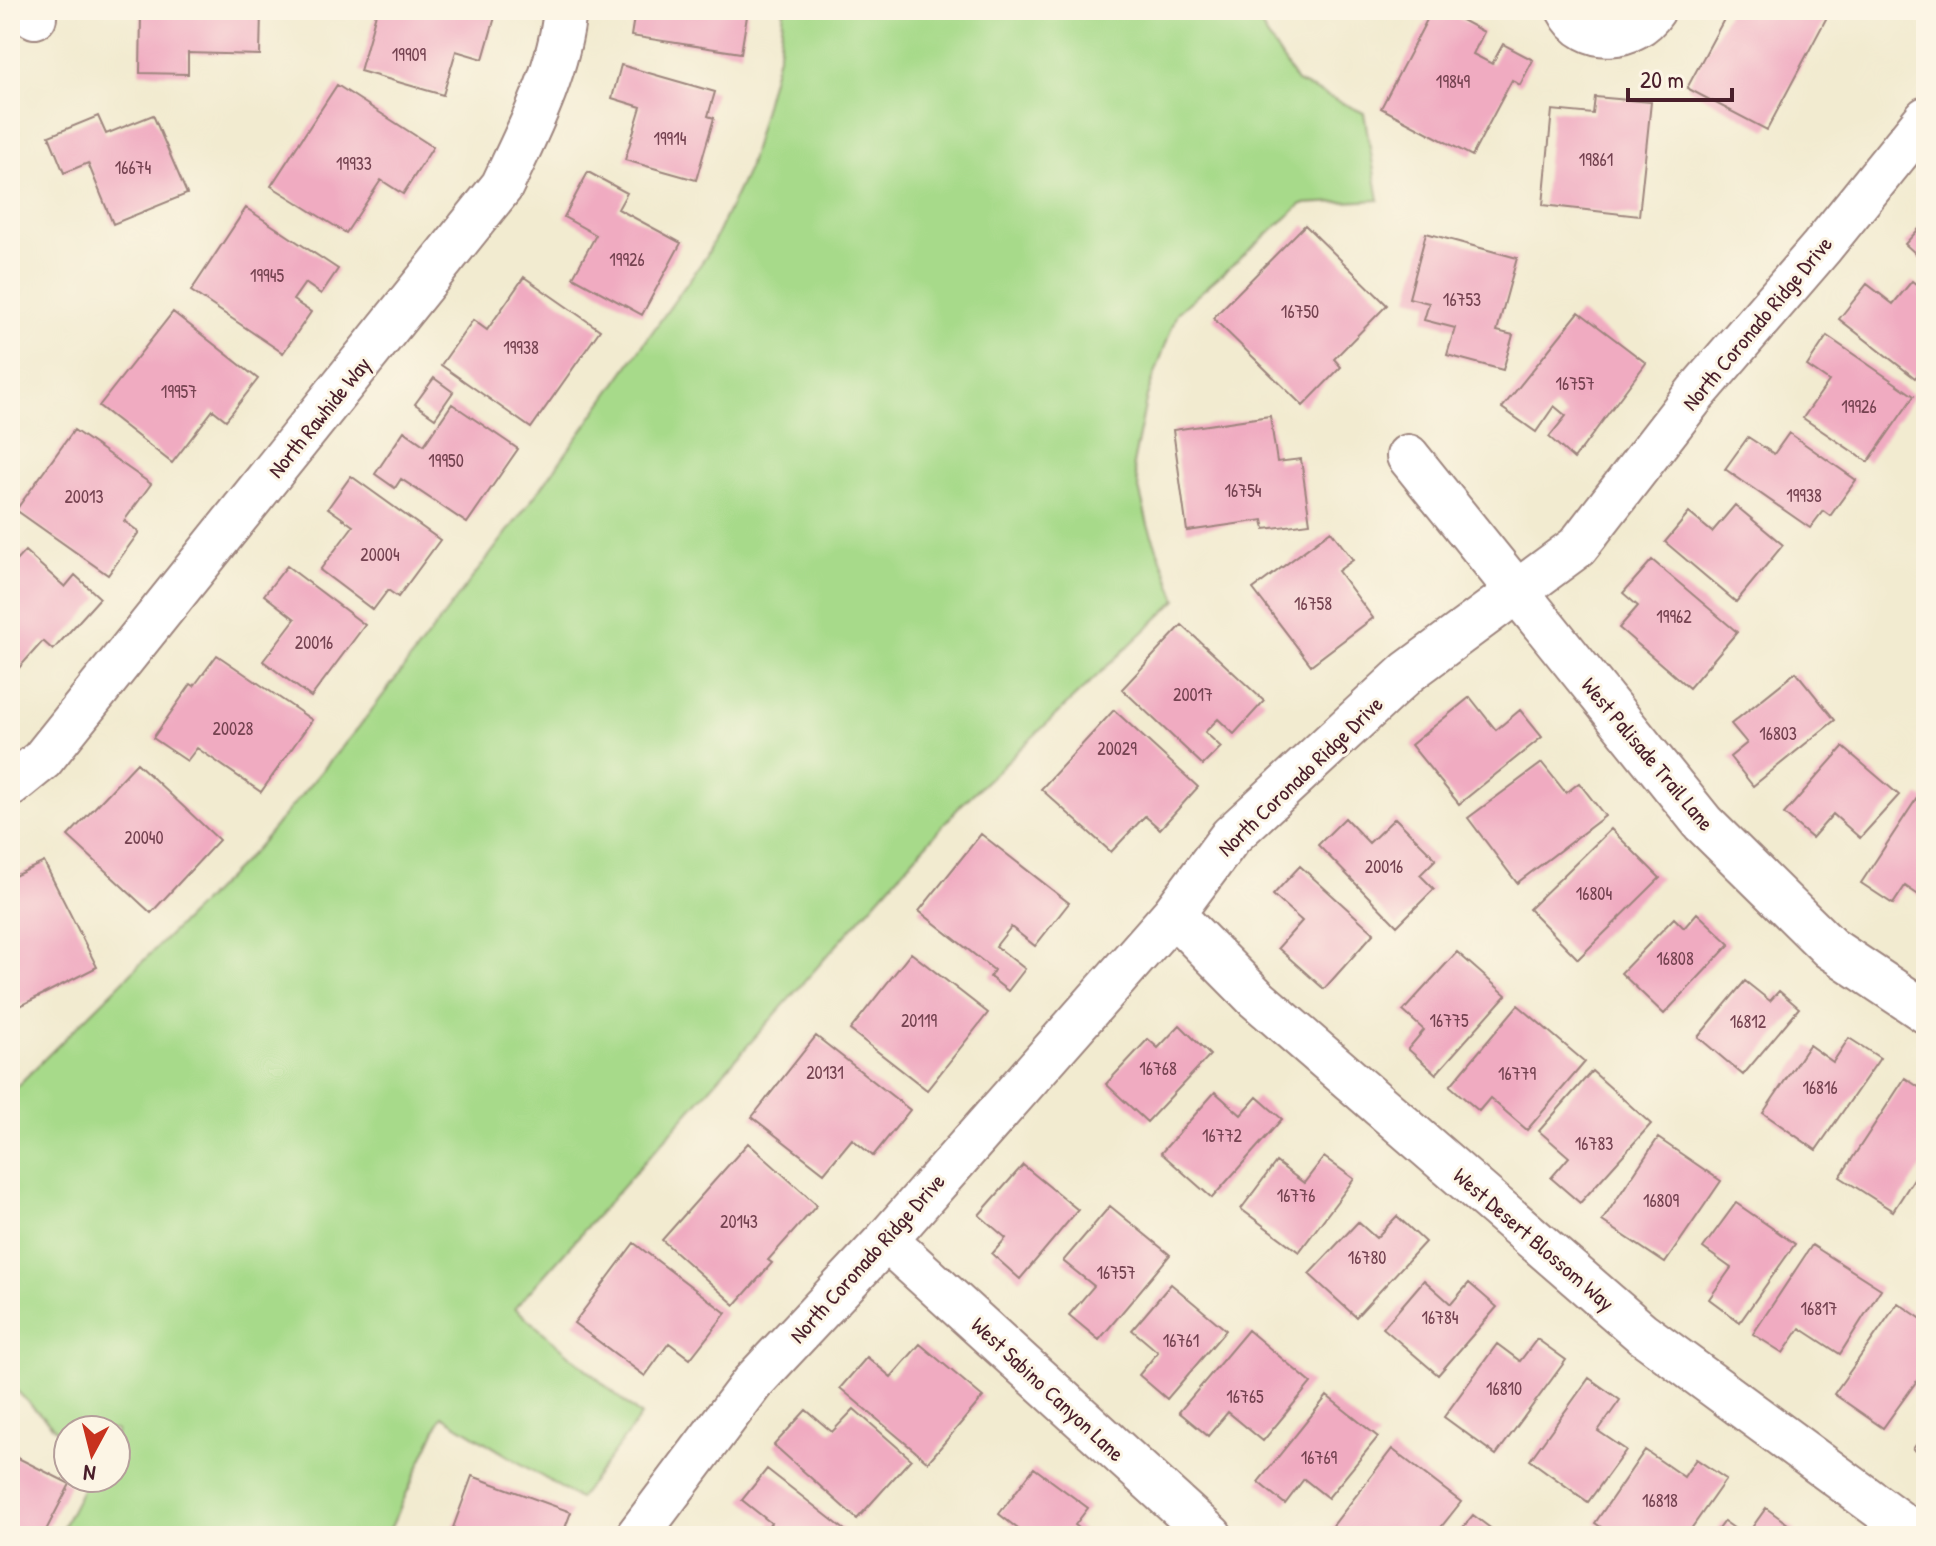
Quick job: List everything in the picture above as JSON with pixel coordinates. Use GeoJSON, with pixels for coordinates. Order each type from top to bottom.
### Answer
{"type":"FeatureCollection","features":[{"type":"Feature","properties":{"kind":"street","name":"North Rawhide Way"},"geometry":{"type":"LineString","coordinates":[[10,786],[42,760],[502,186],[540,106],[565,10]]}},
{"type":"Feature","properties":{"kind":"street"},"geometry":{"type":"LineString","coordinates":[[1568,10],[1585,28],[1601,34],[1620,35],[1637,29],[1654,10]]}},
{"type":"Feature","properties":{"kind":"street","name":"North Coronado Ridge Drive"},"geometry":{"type":"LineString","coordinates":[[637,1536],[752,1383],[886,1240],[1173,914],[1231,836],[1408,672],[1577,547],[1696,393],[1821,248],[1926,118]]}},
{"type":"Feature","properties":{"kind":"street","name":"West Palisade Trail Lane"},"geometry":{"type":"LineString","coordinates":[[1408,456],[1703,823],[1830,948],[1926,1012]]}},
{"type":"Feature","properties":{"kind":"street","name":"West Desert Blossom Way"},"geometry":{"type":"LineString","coordinates":[[1173,914],[1257,999],[1642,1333],[1918,1536]]}},
{"type":"Feature","properties":{"kind":"street","name":"West Sabino Canyon Lane"},"geometry":{"type":"LineString","coordinates":[[886,1240],[1194,1531]]}},
{"type":"Feature","properties":{"kind":"green space"},"geometry":{"type":"Polygon","coordinates":[[[784,10],[1255,10],[1263,29],[1297,82],[1364,113],[1379,200],[1302,204],[1177,313],[1147,396],[1133,464],[1148,525],[1177,600],[961,805],[515,1308],[641,1416],[579,1499],[442,1416],[387,1536],[58,1536],[80,1494],[132,1494],[132,1414],[52,1414],[52,1426],[10,1384],[10,1093],[254,851],[358,728],[547,480],[707,255],[748,169],[779,52],[784,10]]]}},
{"type":"Feature","properties":{"kind":"building"},"geometry":{"type":"Polygon","coordinates":[[[171,10],[261,10],[260,55],[188,53],[188,74],[140,73],[141,14],[171,14],[171,10]]]}},
{"type":"Feature","properties":{"kind":"building"},"geometry":{"type":"Polygon","coordinates":[[[377,10],[497,10],[483,59],[456,51],[443,95],[360,71],[377,10]]]}},
{"type":"Feature","properties":{"kind":"building"},"geometry":{"type":"Polygon","coordinates":[[[658,10],[748,10],[741,53],[631,36],[635,11],[658,14],[658,10]]]}},
{"type":"Feature","properties":{"kind":"building"},"geometry":{"type":"Polygon","coordinates":[[[1432,10],[1443,10],[1484,32],[1473,54],[1492,64],[1503,44],[1533,60],[1520,85],[1512,80],[1472,156],[1381,108],[1432,10]]]}},
{"type":"Feature","properties":{"kind":"building"},"geometry":{"type":"Polygon","coordinates":[[[1729,10],[1812,10],[1827,17],[1767,130],[1687,88],[1729,10]]]}},
{"type":"Feature","properties":{"kind":"building"},"geometry":{"type":"Polygon","coordinates":[[[621,65],[715,92],[708,116],[714,118],[696,180],[625,160],[641,107],[612,98],[621,65]]]}},
{"type":"Feature","properties":{"kind":"building"},"geometry":{"type":"Polygon","coordinates":[[[337,85],[433,147],[403,194],[381,180],[346,233],[271,186],[337,85]]]}},
{"type":"Feature","properties":{"kind":"building"},"geometry":{"type":"Polygon","coordinates":[[[1595,97],[1651,102],[1639,216],[1543,205],[1552,110],[1593,114],[1595,97]]]}},
{"type":"Feature","properties":{"kind":"building"},"geometry":{"type":"Polygon","coordinates":[[[153,115],[187,194],[113,224],[88,163],[64,173],[49,136],[98,116],[106,134],[153,115]]]}},
{"type":"Feature","properties":{"kind":"building"},"geometry":{"type":"Polygon","coordinates":[[[588,172],[627,193],[618,209],[681,243],[642,315],[573,277],[596,235],[564,217],[588,172]]]}},
{"type":"Feature","properties":{"kind":"building"},"geometry":{"type":"Polygon","coordinates":[[[246,208],[338,269],[321,294],[305,283],[293,300],[311,312],[283,353],[191,291],[246,208]]]}},
{"type":"Feature","properties":{"kind":"building"},"geometry":{"type":"Polygon","coordinates":[[[1926,221],[1926,263],[1905,244],[1926,221]]]}},
{"type":"Feature","properties":{"kind":"building"},"geometry":{"type":"Polygon","coordinates":[[[1305,225],[1387,305],[1334,359],[1341,367],[1303,406],[1213,318],[1305,225]]]}},
{"type":"Feature","properties":{"kind":"building"},"geometry":{"type":"Polygon","coordinates":[[[1426,233],[1517,258],[1497,331],[1513,335],[1503,370],[1447,355],[1455,328],[1424,320],[1429,303],[1409,298],[1426,233]]]}},
{"type":"Feature","properties":{"kind":"building"},"geometry":{"type":"Polygon","coordinates":[[[524,277],[600,330],[531,428],[441,365],[473,320],[487,330],[524,277]]]}},
{"type":"Feature","properties":{"kind":"building"},"geometry":{"type":"Polygon","coordinates":[[[1912,281],[1926,292],[1926,364],[1915,378],[1839,319],[1867,284],[1893,304],[1912,281]]]}},
{"type":"Feature","properties":{"kind":"building"},"geometry":{"type":"Polygon","coordinates":[[[173,312],[258,379],[226,420],[213,410],[172,463],[99,406],[173,312]]]}},
{"type":"Feature","properties":{"kind":"building"},"geometry":{"type":"Polygon","coordinates":[[[1579,312],[1646,363],[1574,459],[1549,437],[1566,416],[1554,406],[1536,432],[1502,408],[1579,312]]]}},
{"type":"Feature","properties":{"kind":"building"},"geometry":{"type":"Polygon","coordinates":[[[1827,336],[1914,396],[1868,462],[1803,418],[1829,381],[1807,366],[1827,336]]]}},
{"type":"Feature","properties":{"kind":"building"},"geometry":{"type":"Polygon","coordinates":[[[434,378],[453,392],[435,418],[415,404],[434,378]]]}},
{"type":"Feature","properties":{"kind":"building"},"geometry":{"type":"Polygon","coordinates":[[[452,404],[518,449],[467,523],[401,479],[395,488],[375,474],[404,431],[424,445],[452,404]]]}},
{"type":"Feature","properties":{"kind":"building"},"geometry":{"type":"Polygon","coordinates":[[[1270,416],[1277,462],[1301,459],[1310,523],[1265,529],[1263,520],[1187,531],[1173,430],[1270,416]]]}},
{"type":"Feature","properties":{"kind":"building"},"geometry":{"type":"Polygon","coordinates":[[[74,430],[151,484],[124,521],[139,532],[108,575],[16,510],[74,430]]]}},
{"type":"Feature","properties":{"kind":"building"},"geometry":{"type":"Polygon","coordinates":[[[1789,433],[1856,480],[1830,516],[1823,511],[1810,528],[1725,469],[1748,437],[1774,454],[1789,433]]]}},
{"type":"Feature","properties":{"kind":"building"},"geometry":{"type":"Polygon","coordinates":[[[351,476],[440,540],[398,597],[388,590],[373,610],[320,570],[353,526],[328,508],[351,476]]]}},
{"type":"Feature","properties":{"kind":"building"},"geometry":{"type":"Polygon","coordinates":[[[1735,505],[1783,545],[1736,602],[1665,542],[1689,513],[1712,532],[1735,505]]]}},
{"type":"Feature","properties":{"kind":"building"},"geometry":{"type":"Polygon","coordinates":[[[1331,531],[1353,560],[1338,571],[1373,618],[1311,665],[1253,589],[1331,531]]]}},
{"type":"Feature","properties":{"kind":"building"},"geometry":{"type":"Polygon","coordinates":[[[25,551],[65,587],[75,575],[100,598],[53,650],[43,641],[10,678],[10,558],[15,562],[25,551]]]}},
{"type":"Feature","properties":{"kind":"building"},"geometry":{"type":"Polygon","coordinates":[[[1652,560],[1737,632],[1689,688],[1619,628],[1638,606],[1623,593],[1652,560]]]}},
{"type":"Feature","properties":{"kind":"building"},"geometry":{"type":"Polygon","coordinates":[[[287,566],[365,625],[311,697],[263,661],[295,619],[264,595],[287,566]]]}},
{"type":"Feature","properties":{"kind":"building"},"geometry":{"type":"Polygon","coordinates":[[[1182,625],[1264,701],[1234,734],[1218,719],[1205,732],[1221,747],[1203,765],[1122,689],[1182,625]]]}},
{"type":"Feature","properties":{"kind":"building"},"geometry":{"type":"Polygon","coordinates":[[[217,655],[312,720],[261,792],[197,748],[187,761],[153,738],[191,684],[194,686],[217,655]]]}},
{"type":"Feature","properties":{"kind":"building"},"geometry":{"type":"Polygon","coordinates":[[[1796,672],[1835,720],[1753,786],[1730,757],[1747,743],[1731,724],[1796,672]]]}},
{"type":"Feature","properties":{"kind":"building"},"geometry":{"type":"Polygon","coordinates":[[[1470,697],[1496,730],[1520,710],[1542,737],[1459,804],[1411,745],[1470,697]]]}},
{"type":"Feature","properties":{"kind":"building"},"geometry":{"type":"Polygon","coordinates":[[[1114,710],[1198,787],[1160,829],[1145,816],[1111,852],[1041,789],[1114,710]]]}},
{"type":"Feature","properties":{"kind":"building"},"geometry":{"type":"Polygon","coordinates":[[[1843,747],[1899,795],[1860,838],[1833,814],[1812,838],[1784,814],[1843,747]]]}},
{"type":"Feature","properties":{"kind":"building"},"geometry":{"type":"Polygon","coordinates":[[[137,763],[219,840],[151,913],[68,836],[137,763]]]}},
{"type":"Feature","properties":{"kind":"building"},"geometry":{"type":"Polygon","coordinates":[[[1542,763],[1566,793],[1579,783],[1605,816],[1517,883],[1468,818],[1542,763]]]}},
{"type":"Feature","properties":{"kind":"building"},"geometry":{"type":"Polygon","coordinates":[[[1919,795],[1926,800],[1926,900],[1905,886],[1893,904],[1861,883],[1919,795]]]}},
{"type":"Feature","properties":{"kind":"building"},"geometry":{"type":"Polygon","coordinates":[[[1345,818],[1369,843],[1395,818],[1436,859],[1420,875],[1434,889],[1397,926],[1318,845],[1345,818]]]}},
{"type":"Feature","properties":{"kind":"building"},"geometry":{"type":"Polygon","coordinates":[[[1611,829],[1660,878],[1578,959],[1529,909],[1611,829]]]}},
{"type":"Feature","properties":{"kind":"building"},"geometry":{"type":"Polygon","coordinates":[[[981,834],[1069,903],[1035,946],[1011,927],[996,946],[1025,969],[1008,991],[990,977],[994,970],[919,911],[981,834]]]}},
{"type":"Feature","properties":{"kind":"building"},"geometry":{"type":"Polygon","coordinates":[[[44,862],[97,967],[10,1011],[10,878],[44,862]]]}},
{"type":"Feature","properties":{"kind":"building"},"geometry":{"type":"Polygon","coordinates":[[[1300,866],[1374,933],[1324,989],[1278,948],[1302,921],[1273,895],[1300,866]]]}},
{"type":"Feature","properties":{"kind":"building"},"geometry":{"type":"Polygon","coordinates":[[[1697,913],[1730,944],[1664,1014],[1621,973],[1674,918],[1684,928],[1697,913]]]}},
{"type":"Feature","properties":{"kind":"building"},"geometry":{"type":"Polygon","coordinates":[[[1457,952],[1506,995],[1436,1074],[1408,1049],[1424,1030],[1403,1011],[1457,952]]]}},
{"type":"Feature","properties":{"kind":"building"},"geometry":{"type":"Polygon","coordinates":[[[911,953],[988,1013],[927,1090],[850,1030],[911,953]]]}},
{"type":"Feature","properties":{"kind":"building"},"geometry":{"type":"Polygon","coordinates":[[[1745,981],[1770,1001],[1779,991],[1799,1008],[1743,1075],[1698,1037],[1745,981]]]}},
{"type":"Feature","properties":{"kind":"building"},"geometry":{"type":"Polygon","coordinates":[[[1518,1005],[1585,1062],[1527,1130],[1490,1098],[1479,1111],[1450,1086],[1518,1005]]]}},
{"type":"Feature","properties":{"kind":"building"},"geometry":{"type":"Polygon","coordinates":[[[1180,1025],[1210,1055],[1147,1122],[1106,1084],[1148,1039],[1158,1048],[1180,1025]]]}},
{"type":"Feature","properties":{"kind":"building"},"geometry":{"type":"Polygon","coordinates":[[[816,1036],[910,1110],[873,1156],[852,1139],[824,1173],[752,1117],[816,1036]]]}},
{"type":"Feature","properties":{"kind":"building"},"geometry":{"type":"Polygon","coordinates":[[[1849,1038],[1880,1058],[1816,1150],[1763,1113],[1809,1045],[1833,1062],[1849,1038]]]}},
{"type":"Feature","properties":{"kind":"building"},"geometry":{"type":"Polygon","coordinates":[[[1592,1071],[1651,1124],[1580,1203],[1551,1178],[1569,1157],[1539,1131],[1592,1071]]]}},
{"type":"Feature","properties":{"kind":"building"},"geometry":{"type":"Polygon","coordinates":[[[1905,1078],[1926,1092],[1926,1114],[1920,1123],[1926,1127],[1926,1160],[1893,1211],[1840,1177],[1905,1078]]]}},
{"type":"Feature","properties":{"kind":"building"},"geometry":{"type":"Polygon","coordinates":[[[1215,1092],[1241,1115],[1257,1097],[1282,1119],[1212,1198],[1161,1153],[1215,1092]]]}},
{"type":"Feature","properties":{"kind":"building"},"geometry":{"type":"Polygon","coordinates":[[[1658,1138],[1721,1181],[1665,1263],[1602,1221],[1658,1138]]]}},
{"type":"Feature","properties":{"kind":"building"},"geometry":{"type":"Polygon","coordinates":[[[748,1143],[817,1205],[768,1260],[772,1263],[735,1305],[662,1240],[748,1143]]]}},
{"type":"Feature","properties":{"kind":"building"},"geometry":{"type":"Polygon","coordinates":[[[1324,1157],[1354,1179],[1299,1252],[1241,1209],[1276,1162],[1304,1183],[1324,1157]]]}},
{"type":"Feature","properties":{"kind":"building"},"geometry":{"type":"Polygon","coordinates":[[[1023,1165],[1078,1210],[1020,1279],[992,1254],[1006,1238],[979,1215],[1023,1165]]]}},
{"type":"Feature","properties":{"kind":"building"},"geometry":{"type":"Polygon","coordinates":[[[1736,1203],[1795,1244],[1740,1322],[1709,1299],[1731,1268],[1703,1248],[1736,1203]]]}},
{"type":"Feature","properties":{"kind":"building"},"geometry":{"type":"Polygon","coordinates":[[[1110,1206],[1170,1255],[1099,1340],[1069,1315],[1094,1286],[1063,1261],[1110,1206]]]}},
{"type":"Feature","properties":{"kind":"building"},"geometry":{"type":"Polygon","coordinates":[[[1397,1216],[1425,1242],[1356,1317],[1309,1274],[1358,1222],[1376,1238],[1397,1216]]]}},
{"type":"Feature","properties":{"kind":"building"},"geometry":{"type":"Polygon","coordinates":[[[634,1243],[726,1313],[690,1359],[669,1343],[645,1376],[574,1323],[634,1243]]]}},
{"type":"Feature","properties":{"kind":"building"},"geometry":{"type":"Polygon","coordinates":[[[1812,1245],[1881,1289],[1840,1354],[1800,1328],[1783,1353],[1753,1334],[1812,1245]]]}},
{"type":"Feature","properties":{"kind":"building"},"geometry":{"type":"Polygon","coordinates":[[[1424,1280],[1451,1304],[1469,1283],[1497,1307],[1438,1375],[1383,1328],[1424,1280]]]}},
{"type":"Feature","properties":{"kind":"building"},"geometry":{"type":"Polygon","coordinates":[[[1171,1284],[1226,1330],[1167,1399],[1139,1375],[1158,1352],[1132,1330],[1171,1284]]]}},
{"type":"Feature","properties":{"kind":"building"},"geometry":{"type":"Polygon","coordinates":[[[1898,1303],[1926,1322],[1926,1368],[1883,1428],[1834,1394],[1898,1303]]]}},
{"type":"Feature","properties":{"kind":"building"},"geometry":{"type":"Polygon","coordinates":[[[1248,1330],[1311,1383],[1263,1441],[1228,1412],[1208,1436],[1179,1412],[1248,1330]]]}},
{"type":"Feature","properties":{"kind":"building"},"geometry":{"type":"Polygon","coordinates":[[[1537,1339],[1566,1360],[1496,1455],[1444,1417],[1497,1344],[1520,1361],[1537,1339]]]}},
{"type":"Feature","properties":{"kind":"building"},"geometry":{"type":"Polygon","coordinates":[[[920,1344],[983,1397],[928,1462],[840,1388],[867,1357],[891,1377],[920,1344]]]}},
{"type":"Feature","properties":{"kind":"building"},"geometry":{"type":"Polygon","coordinates":[[[1589,1378],[1620,1400],[1598,1431],[1626,1450],[1588,1502],[1530,1460],[1589,1378]]]}},
{"type":"Feature","properties":{"kind":"building"},"geometry":{"type":"Polygon","coordinates":[[[1327,1396],[1378,1437],[1328,1498],[1304,1479],[1285,1504],[1258,1482],[1327,1396]]]}},
{"type":"Feature","properties":{"kind":"building"},"geometry":{"type":"Polygon","coordinates":[[[854,1409],[911,1459],[857,1519],[774,1445],[806,1410],[832,1432],[854,1409]]]}},
{"type":"Feature","properties":{"kind":"building"},"geometry":{"type":"Polygon","coordinates":[[[1926,1431],[1926,1458],[1913,1449],[1926,1431]]]}},
{"type":"Feature","properties":{"kind":"building"},"geometry":{"type":"Polygon","coordinates":[[[1392,1449],[1461,1502],[1434,1536],[1325,1536],[1392,1449]]]}},
{"type":"Feature","properties":{"kind":"building"},"geometry":{"type":"Polygon","coordinates":[[[1645,1450],[1684,1477],[1696,1459],[1726,1479],[1686,1536],[1614,1536],[1595,1523],[1645,1450]]]}},
{"type":"Feature","properties":{"kind":"building"},"geometry":{"type":"Polygon","coordinates":[[[10,1454],[52,1475],[52,1494],[65,1494],[43,1536],[10,1536],[10,1454]]]}},
{"type":"Feature","properties":{"kind":"building"},"geometry":{"type":"Polygon","coordinates":[[[1034,1468],[1088,1508],[1075,1525],[1090,1536],[1027,1536],[999,1514],[1034,1468]]]}},
{"type":"Feature","properties":{"kind":"building"},"geometry":{"type":"Polygon","coordinates":[[[767,1469],[850,1534],[761,1536],[771,1523],[742,1500],[767,1469]]]}},
{"type":"Feature","properties":{"kind":"building"},"geometry":{"type":"Polygon","coordinates":[[[472,1476],[571,1512],[562,1536],[450,1536],[472,1476]]]}},
{"type":"Feature","properties":{"kind":"building"},"geometry":{"type":"Polygon","coordinates":[[[1766,1508],[1796,1530],[1792,1536],[1746,1536],[1766,1508]]]}},
{"type":"Feature","properties":{"kind":"building"},"geometry":{"type":"Polygon","coordinates":[[[1473,1515],[1501,1536],[1456,1536],[1473,1515]]]}},
{"type":"Feature","properties":{"kind":"building"},"geometry":{"type":"Polygon","coordinates":[[[1724,1521],[1745,1536],[1713,1536],[1724,1521]]]}}]}
